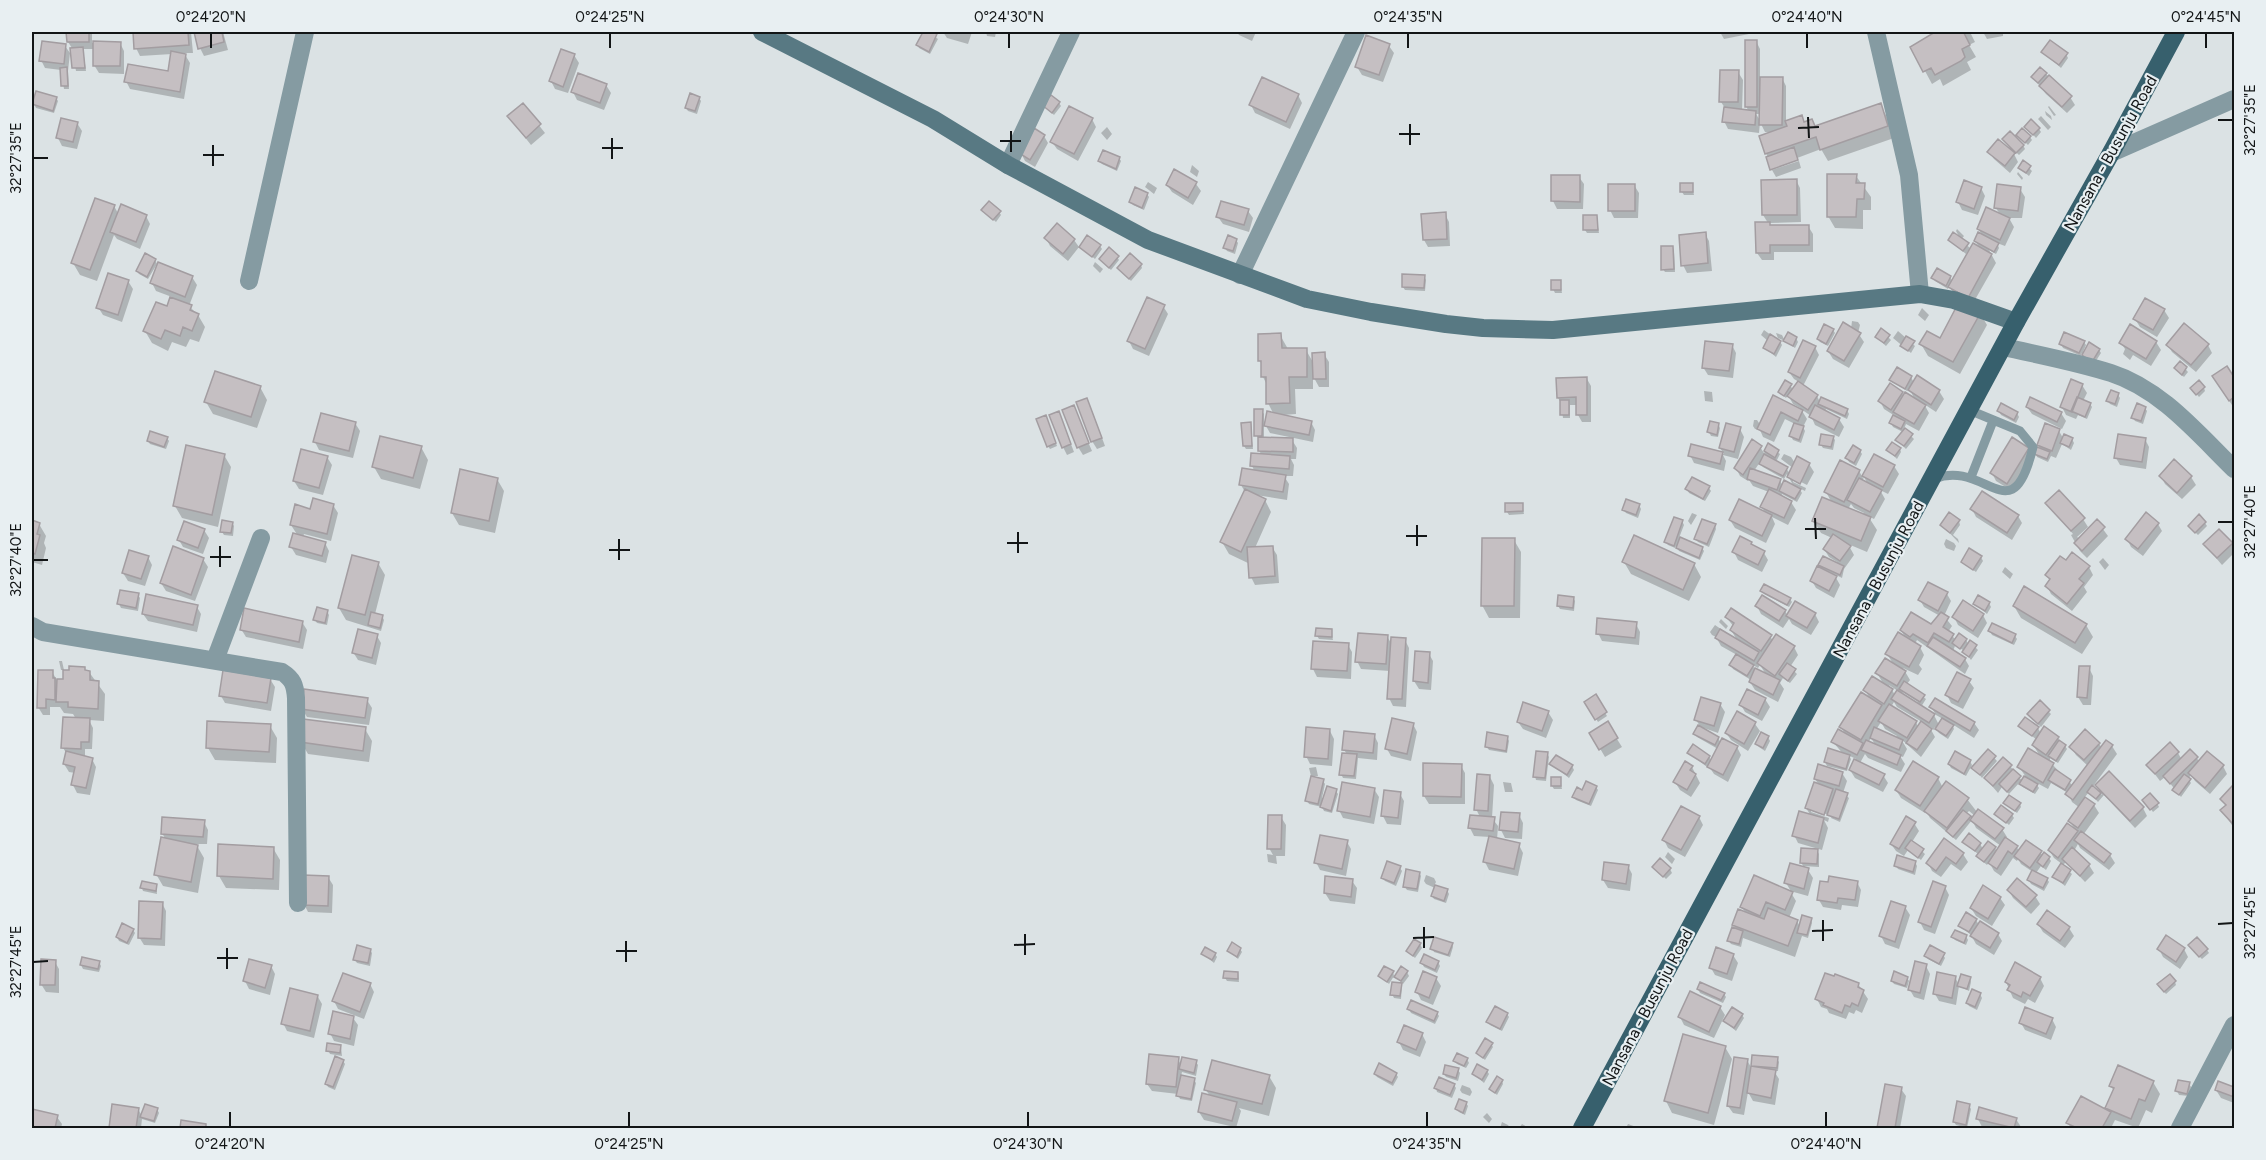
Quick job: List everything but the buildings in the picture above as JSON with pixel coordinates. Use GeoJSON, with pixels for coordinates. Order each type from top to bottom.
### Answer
{"type":"FeatureCollection","features":[{"type":"Feature","properties":{"kind":"main road","name":"Nansana - Busunju Road"},"geometry":{"type":"LineString","coordinates":[[1582,1128],[2016,322],[2176,32]]}},
{"type":"Feature","properties":{"kind":"street"},"geometry":{"type":"LineString","coordinates":[[249,281],[304,32]]}},
{"type":"Feature","properties":{"kind":"street"},"geometry":{"type":"LineString","coordinates":[[762,32],[933,119],[1008,165],[1148,240],[1307,299],[1371,312],[1483,328],[1553,330],[1920,294],[1954,300],[2016,322]]}},
{"type":"Feature","properties":{"kind":"street"},"geometry":{"type":"LineString","coordinates":[[1008,165],[1071,32]]}},
{"type":"Feature","properties":{"kind":"street"},"geometry":{"type":"LineString","coordinates":[[1240,275],[1356,32]]}},
{"type":"Feature","properties":{"kind":"street"},"geometry":{"type":"LineString","coordinates":[[1876,32],[1909,175],[1920,294]]}},
{"type":"Feature","properties":{"kind":"street"},"geometry":{"type":"LineString","coordinates":[[2111,153],[2235,99]]}},
{"type":"Feature","properties":{"kind":"street"},"geometry":{"type":"LineString","coordinates":[[2004,346],[2113,374],[2140,387],[2176,412],[2235,470]]}},
{"type":"Feature","properties":{"kind":"street"},"geometry":{"type":"LineString","coordinates":[[215,660],[261,538]]}},
{"type":"Feature","properties":{"kind":"street"},"geometry":{"type":"LineString","coordinates":[[32,626],[43,632],[282,672],[290,677],[295,686],[298,903]]}},
{"type":"Feature","properties":{"kind":"street"},"geometry":{"type":"LineString","coordinates":[[2180,1128],[2235,1025]]}},
{"type":"Feature","properties":{"kind":"lane"},"geometry":{"type":"LineString","coordinates":[[1932,479],[1950,475],[1971,477],[2007,492],[2020,485],[2033,447],[2020,431],[1969,410]]}},
{"type":"Feature","properties":{"kind":"lane"},"geometry":{"type":"LineString","coordinates":[[1971,477],[1993,421]]}}]}
